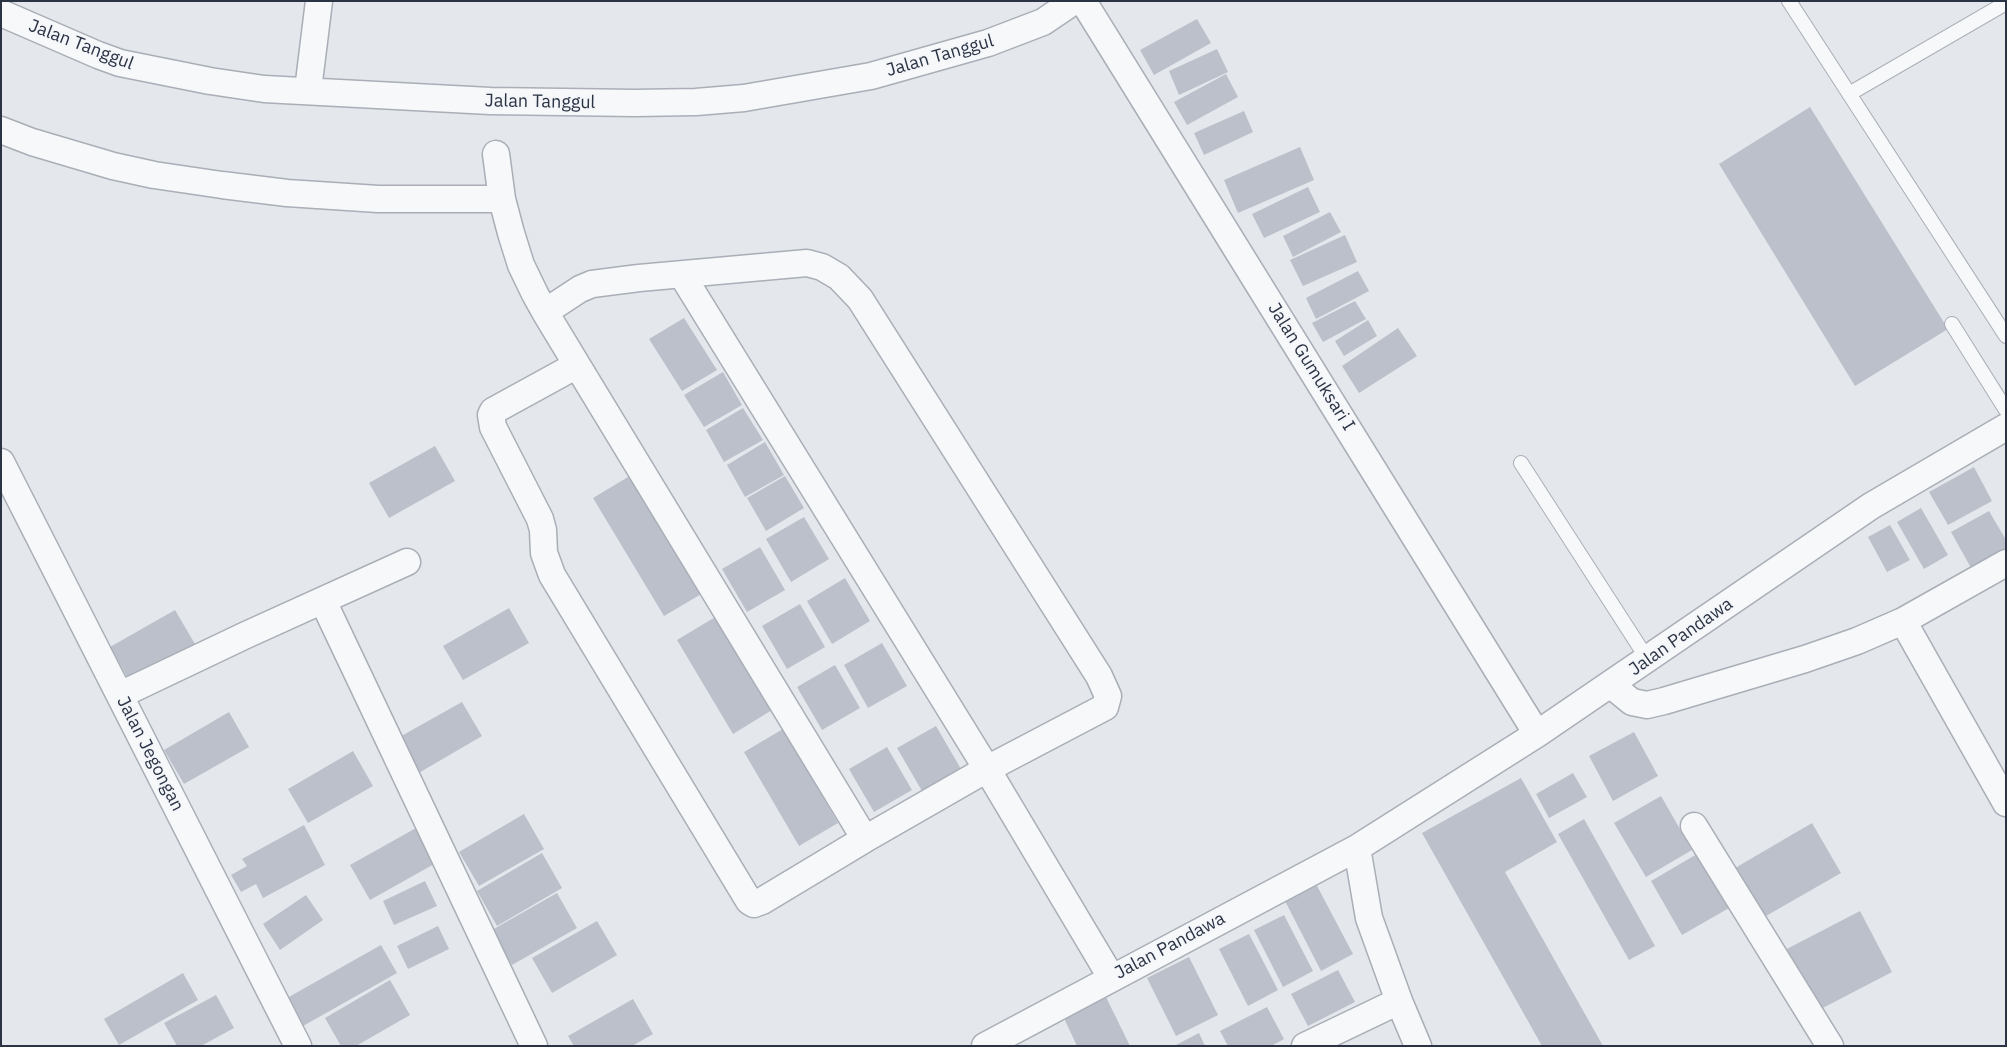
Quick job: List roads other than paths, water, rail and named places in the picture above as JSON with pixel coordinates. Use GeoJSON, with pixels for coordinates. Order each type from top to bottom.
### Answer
{"type":"FeatureCollection","features":[{"type":"Feature","properties":{"kind":"street"},"geometry":{"type":"LineString","coordinates":[[308,90],[319,1]]}},
{"type":"Feature","properties":{"kind":"street","name":"Jalan Tanggul"},"geometry":{"type":"LineString","coordinates":[[1,13],[98,55],[137,67],[264,89],[490,101],[635,104],[744,98],[871,76],[988,43],[1052,17],[1074,1]]}},
{"type":"Feature","properties":{"kind":"street","name":"Jalan Gumuksari I"},"geometry":{"type":"LineString","coordinates":[[1083,1],[1537,734]]}},
{"type":"Feature","properties":{"kind":"street"},"geometry":{"type":"LineString","coordinates":[[1,130],[32,142],[113,166],[154,175],[222,185],[286,193],[378,199],[502,199]]}},
{"type":"Feature","properties":{"kind":"street"},"geometry":{"type":"LineString","coordinates":[[496,154],[502,199],[521,265],[540,303],[865,839]]}},
{"type":"Feature","properties":{"kind":"street"},"geometry":{"type":"LineString","coordinates":[[540,303],[592,284],[807,263],[822,267],[846,284],[860,299],[1099,676],[1108,696],[1103,710],[987,769],[758,903],[754,904],[749,901],[552,575],[544,553],[543,530],[540,519],[526,488],[496,434],[492,417],[493,412],[576,365]]}},
{"type":"Feature","properties":{"kind":"street"},"geometry":{"type":"LineString","coordinates":[[682,275],[987,769],[1111,977]]}},
{"type":"Feature","properties":{"kind":"street","name":"Jalan Pandawa"},"geometry":{"type":"LineString","coordinates":[[985,1046],[1111,977],[1357,848],[1611,685],[1871,506],[2006,427]]}},
{"type":"Feature","properties":{"kind":"street","name":"Jalan Jegongan"},"geometry":{"type":"LineString","coordinates":[[1,462],[298,1046]]}},
{"type":"Feature","properties":{"kind":"street"},"geometry":{"type":"LineString","coordinates":[[120,695],[406,562]]}},
{"type":"Feature","properties":{"kind":"street"},"geometry":{"type":"LineString","coordinates":[[1611,685],[1632,702],[1646,705],[1805,659],[1857,641],[1903,621],[2006,563]]}},
{"type":"Feature","properties":{"kind":"street"},"geometry":{"type":"LineString","coordinates":[[323,601],[534,1046]]}},
{"type":"Feature","properties":{"kind":"street"},"geometry":{"type":"LineString","coordinates":[[1903,621],[2006,803]]}},
{"type":"Feature","properties":{"kind":"street"},"geometry":{"type":"LineString","coordinates":[[1694,826],[1830,1046]]}},
{"type":"Feature","properties":{"kind":"street"},"geometry":{"type":"LineString","coordinates":[[1357,848],[1369,918],[1418,1046]]}},
{"type":"Feature","properties":{"kind":"street"},"geometry":{"type":"LineString","coordinates":[[1305,1046],[1399,1000]]}},
{"type":"Feature","properties":{"kind":"lane"},"geometry":{"type":"LineString","coordinates":[[1788,1],[2006,336]]}},
{"type":"Feature","properties":{"kind":"lane"},"geometry":{"type":"LineString","coordinates":[[1849,94],[2006,3]]}},
{"type":"Feature","properties":{"kind":"lane"},"geometry":{"type":"LineString","coordinates":[[1952,324],[2006,410]]}},
{"type":"Feature","properties":{"kind":"lane"},"geometry":{"type":"LineString","coordinates":[[1522,463],[1648,660]]}}]}
